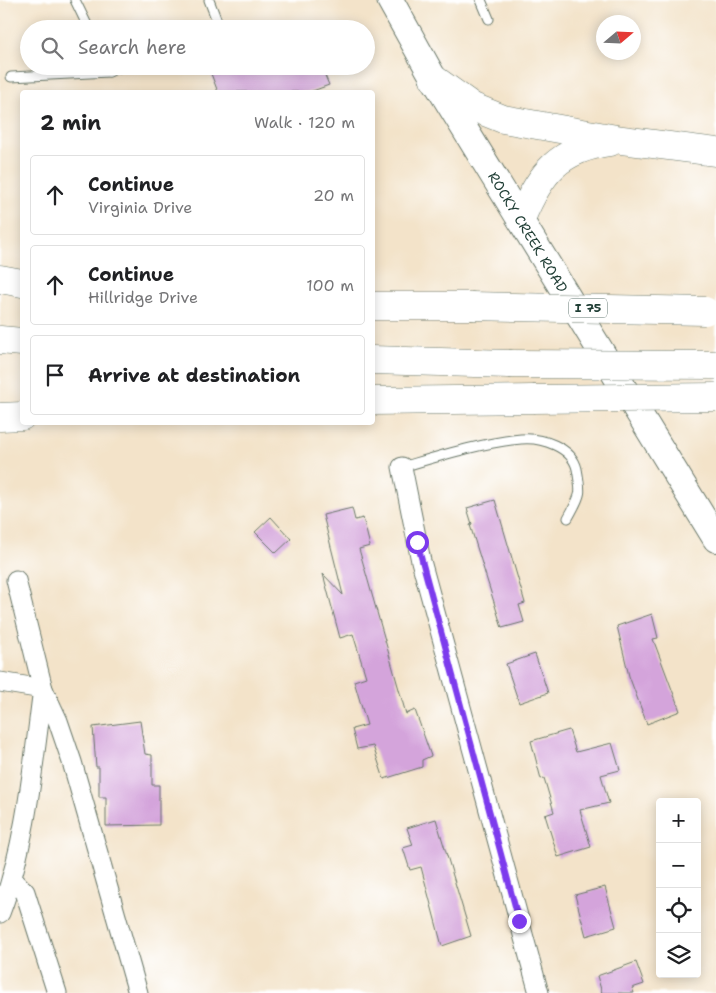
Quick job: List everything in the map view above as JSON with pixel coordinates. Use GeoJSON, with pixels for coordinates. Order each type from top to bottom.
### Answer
{"type":"FeatureCollection","features":[{"type":"Feature","properties":{"kind":"highway"},"geometry":{"type":"LineString","coordinates":[[434,79],[473,107],[503,119],[622,140],[716,152]]}},
{"type":"Feature","properties":{"kind":"highway"},"geometry":{"type":"LineString","coordinates":[[521,219],[533,189],[550,169],[570,154],[591,144],[622,140]]}},
{"type":"Feature","properties":{"kind":"highway"},"geometry":{"type":"LineString","coordinates":[[0,280],[20,282]]}},
{"type":"Feature","properties":{"kind":"highway","name":"I 75"},"geometry":{"type":"LineString","coordinates":[[375,306],[710,311]]}},
{"type":"Feature","properties":{"kind":"highway"},"geometry":{"type":"LineString","coordinates":[[0,340],[20,342]]}},
{"type":"Feature","properties":{"kind":"highway"},"geometry":{"type":"LineString","coordinates":[[375,360],[510,364],[716,365]]}},
{"type":"Feature","properties":{"kind":"highway"},"geometry":{"type":"LineString","coordinates":[[375,401],[716,397]]}},
{"type":"Feature","properties":{"kind":"highway"},"geometry":{"type":"LineString","coordinates":[[0,417],[20,416]]}},
{"type":"Feature","properties":{"kind":"street","name":"ROCKY CREEK ROAD"},"geometry":{"type":"LineString","coordinates":[[390,0],[434,79],[716,539]]}},
{"type":"Feature","properties":{"kind":"street"},"geometry":{"type":"LineString","coordinates":[[402,467],[421,561],[539,993]]}},
{"type":"Feature","properties":{"kind":"street"},"geometry":{"type":"LineString","coordinates":[[16,580],[42,689],[58,721],[72,762],[138,993]]}},
{"type":"Feature","properties":{"kind":"street"},"geometry":{"type":"LineString","coordinates":[[0,682],[42,689]]}},
{"type":"Feature","properties":{"kind":"street"},"geometry":{"type":"LineString","coordinates":[[0,914],[13,880],[33,764],[42,689]]}},
{"type":"Feature","properties":{"kind":"street"},"geometry":{"type":"LineString","coordinates":[[13,880],[25,892],[57,993]]}},
{"type":"Feature","properties":{"kind":"lane"},"geometry":{"type":"LineString","coordinates":[[75,0],[84,20]]}},
{"type":"Feature","properties":{"kind":"lane"},"geometry":{"type":"LineString","coordinates":[[209,0],[217,20]]}},
{"type":"Feature","properties":{"kind":"lane"},"geometry":{"type":"LineString","coordinates":[[481,0],[489,19]]}},
{"type":"Feature","properties":{"kind":"lane"},"geometry":{"type":"LineString","coordinates":[[11,76],[25,75]]}},
{"type":"Feature","properties":{"kind":"lane"},"geometry":{"type":"LineString","coordinates":[[402,467],[465,450],[523,439],[556,445],[575,460],[582,492],[568,518]]}},
{"type":"Feature","properties":{"kind":"building"},"geometry":{"type":"Polygon","coordinates":[[[211,75],[325,75],[329,85],[315,90],[217,90],[211,75]]]}},
{"type":"Feature","properties":{"kind":"building"},"geometry":{"type":"Polygon","coordinates":[[[495,500],[525,603],[519,605],[524,622],[502,628],[470,525],[472,524],[467,508],[495,500]]]}},
{"type":"Feature","properties":{"kind":"building"},"geometry":{"type":"Polygon","coordinates":[[[352,508],[355,520],[363,518],[370,546],[359,549],[406,714],[415,710],[431,756],[422,760],[422,767],[384,779],[373,746],[357,749],[352,729],[367,725],[354,681],[366,677],[353,634],[340,638],[323,574],[343,595],[323,515],[352,508]]]}},
{"type":"Feature","properties":{"kind":"building"},"geometry":{"type":"Polygon","coordinates":[[[271,517],[291,539],[276,553],[255,532],[271,517]]]}},
{"type":"Feature","properties":{"kind":"building"},"geometry":{"type":"Polygon","coordinates":[[[652,614],[658,638],[653,639],[680,711],[647,724],[629,676],[617,626],[652,614]]]}},
{"type":"Feature","properties":{"kind":"building"},"geometry":{"type":"Polygon","coordinates":[[[535,654],[548,693],[519,703],[506,664],[535,654]]]}},
{"type":"Feature","properties":{"kind":"building"},"geometry":{"type":"Polygon","coordinates":[[[140,721],[145,754],[152,755],[152,785],[159,785],[159,825],[106,826],[106,797],[99,797],[99,767],[96,767],[93,727],[140,721]]]}},
{"type":"Feature","properties":{"kind":"building"},"geometry":{"type":"Polygon","coordinates":[[[569,730],[576,752],[612,743],[620,770],[601,775],[609,803],[580,810],[591,847],[558,857],[545,815],[554,812],[544,778],[541,779],[531,741],[569,730]]]}},
{"type":"Feature","properties":{"kind":"building"},"geometry":{"type":"Polygon","coordinates":[[[436,819],[471,936],[442,946],[421,867],[410,870],[403,848],[413,845],[407,828],[436,819]]]}},
{"type":"Feature","properties":{"kind":"building"},"geometry":{"type":"Polygon","coordinates":[[[605,887],[616,927],[586,936],[575,895],[605,887]]]}},
{"type":"Feature","properties":{"kind":"building"},"geometry":{"type":"Polygon","coordinates":[[[636,962],[644,984],[632,988],[634,993],[602,993],[597,976],[636,962]]]}},
{"type":"Feature","properties":{"kind":"route"},"geometry":{"type":"LineString","coordinates":[[417,542],[519,921]]}}]}
